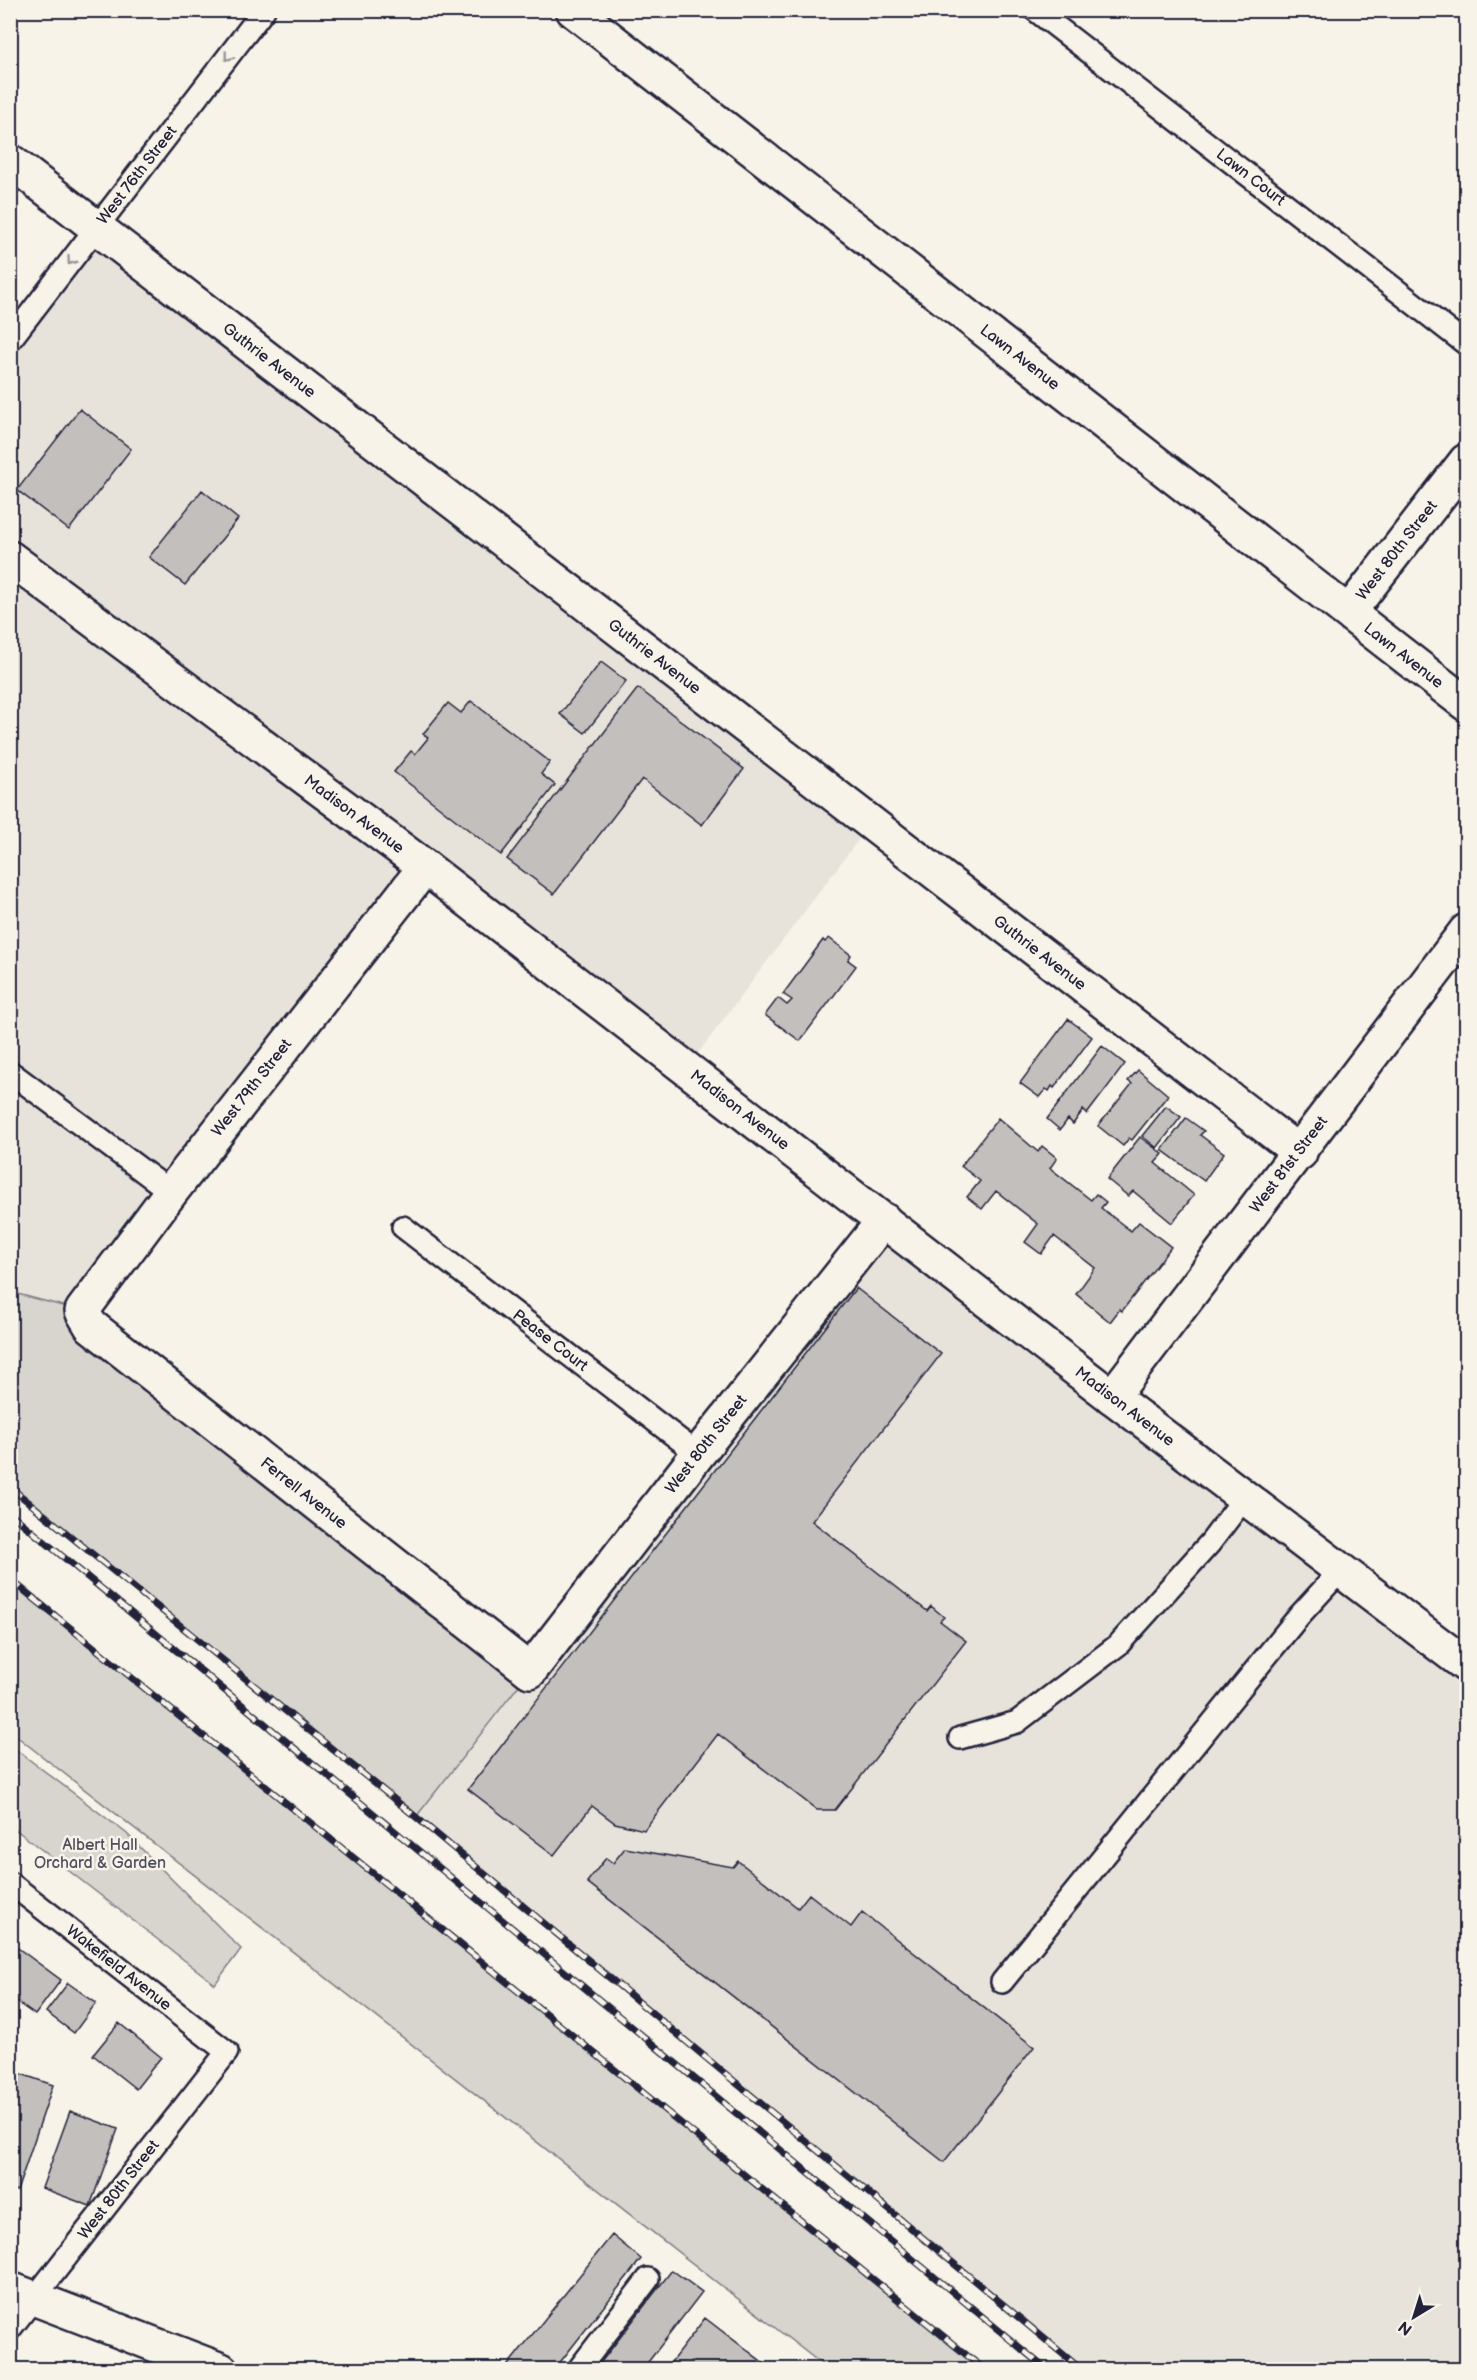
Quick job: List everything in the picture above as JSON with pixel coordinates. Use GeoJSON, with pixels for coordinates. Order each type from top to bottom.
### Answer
{"type":"FeatureCollection","features":[{"type":"Feature","properties":{"kind":"street","name":"Lawn Avenue"},"geometry":{"type":"LineString","coordinates":[[573,10],[1467,704]]}},
{"type":"Feature","properties":{"kind":"street","name":"Guthrie Avenue"},"geometry":{"type":"LineString","coordinates":[[10,161],[1300,1153]]}},
{"type":"Feature","properties":{"kind":"street","name":"West 80th Street"},"geometry":{"type":"LineString","coordinates":[[1349,612],[1467,461]]}},
{"type":"Feature","properties":{"kind":"street","name":"Madison Avenue"},"geometry":{"type":"LineString","coordinates":[[10,558],[425,867],[1112,1397],[1467,1665]]}},
{"type":"Feature","properties":{"kind":"street","name":"West 79th Street"},"geometry":{"type":"LineString","coordinates":[[82,1311],[171,1192],[425,867]]}},
{"type":"Feature","properties":{"kind":"street","name":"West 81st Street"},"geometry":{"type":"LineString","coordinates":[[1112,1397],[1467,931]]}},
{"type":"Feature","properties":{"kind":"street","name":"West 80th Street"},"geometry":{"type":"LineString","coordinates":[[530,1671],[698,1454],[884,1220]]}},
{"type":"Feature","properties":{"kind":"street","name":"Ferrell Avenue"},"geometry":{"type":"LineString","coordinates":[[82,1311],[91,1326],[530,1671]]}},
{"type":"Feature","properties":{"kind":"street"},"geometry":{"type":"LineString","coordinates":[[23,2293],[221,2370]]}},
{"type":"Feature","properties":{"kind":"lane","name":"West 76th Street"},"geometry":{"type":"LineString","coordinates":[[10,340],[264,10]]}},
{"type":"Feature","properties":{"kind":"lane","name":"Lawn Court"},"geometry":{"type":"LineString","coordinates":[[1035,10],[1467,344]]}},
{"type":"Feature","properties":{"kind":"lane"},"geometry":{"type":"LineString","coordinates":[[10,1072],[171,1192]]}},
{"type":"Feature","properties":{"kind":"lane","name":"Pease Court"},"geometry":{"type":"LineString","coordinates":[[403,1227],[698,1454]]}},
{"type":"Feature","properties":{"kind":"lane"},"geometry":{"type":"LineString","coordinates":[[960,1738],[1017,1722],[1118,1645],[1210,1543],[1245,1497]]}},
{"type":"Feature","properties":{"kind":"lane"},"geometry":{"type":"LineString","coordinates":[[1002,1982],[1299,1616],[1341,1570]]}},
{"type":"Feature","properties":{"kind":"lane","name":"Wakefield Avenue"},"geometry":{"type":"LineString","coordinates":[[10,1883],[227,2052]]}},
{"type":"Feature","properties":{"kind":"lane","name":"West 80th Street"},"geometry":{"type":"LineString","coordinates":[[10,2329],[23,2293],[227,2052]]}},
{"type":"Feature","properties":{"kind":"lane"},"geometry":{"type":"LineString","coordinates":[[578,2370],[648,2280]]}},
{"type":"Feature","properties":{"kind":"shaded area"},"geometry":{"type":"Polygon","coordinates":[[[96,228],[871,823],[687,1068],[425,867],[82,1311],[11,1292],[10,319],[20,326],[96,228]]]}},
{"type":"Feature","properties":{"kind":"shaded area"},"geometry":{"type":"Polygon","coordinates":[[[884,1220],[1466,1665],[1466,2369],[1082,2369],[416,1817],[884,1220]]]}},
{"type":"Feature","properties":{"kind":"green space"},"geometry":{"type":"Polygon","coordinates":[[[10,1292],[82,1311],[530,1671],[416,1817],[11,1487],[10,1292]]]}},
{"type":"Feature","properties":{"kind":"green space"},"geometry":{"type":"Polygon","coordinates":[[[10,1579],[985,2369],[828,2369],[11,1732],[10,1579]]]}},
{"type":"Feature","properties":{"kind":"green space","name":"Albert Hall Orchard & Garden"},"geometry":{"type":"Polygon","coordinates":[[[10,1745],[126,1833],[241,1949],[215,1984],[11,1826],[10,1745]]]}},
{"type":"Feature","properties":{"kind":"building"},"geometry":{"type":"Polygon","coordinates":[[[80,409],[131,449],[69,530],[17,490],[80,409]]]}},
{"type":"Feature","properties":{"kind":"building"},"geometry":{"type":"Polygon","coordinates":[[[202,490],[238,519],[185,585],[149,557],[202,490]]]}},
{"type":"Feature","properties":{"kind":"building"},"geometry":{"type":"Polygon","coordinates":[[[601,662],[626,681],[585,733],[560,714],[601,662]]]}},
{"type":"Feature","properties":{"kind":"building"},"geometry":{"type":"Polygon","coordinates":[[[638,688],[744,769],[702,825],[642,779],[554,894],[507,859],[638,688]]]}},
{"type":"Feature","properties":{"kind":"building"},"geometry":{"type":"Polygon","coordinates":[[[471,701],[550,762],[541,774],[555,785],[501,855],[394,772],[411,751],[415,754],[428,738],[423,734],[448,703],[461,713],[471,701]]]}},
{"type":"Feature","properties":{"kind":"building"},"geometry":{"type":"Polygon","coordinates":[[[829,938],[851,955],[848,960],[856,966],[800,1041],[765,1015],[778,998],[787,1005],[792,1000],[783,994],[823,940],[825,942],[829,938]]]}},
{"type":"Feature","properties":{"kind":"building"},"geometry":{"type":"Polygon","coordinates":[[[1068,1019],[1092,1037],[1054,1088],[1052,1086],[1049,1091],[1046,1089],[1039,1097],[1020,1083],[1068,1019]]]}},
{"type":"Feature","properties":{"kind":"building"},"geometry":{"type":"Polygon","coordinates":[[[1102,1046],[1125,1064],[1087,1114],[1083,1110],[1073,1124],[1068,1119],[1060,1130],[1047,1119],[1102,1046]]]}},
{"type":"Feature","properties":{"kind":"building"},"geometry":{"type":"Polygon","coordinates":[[[1138,1070],[1168,1095],[1132,1140],[1129,1138],[1123,1146],[1098,1126],[1132,1084],[1128,1081],[1138,1070]]]}},
{"type":"Feature","properties":{"kind":"building"},"geometry":{"type":"Polygon","coordinates":[[[1166,1106],[1181,1117],[1157,1148],[1142,1136],[1166,1106]]]}},
{"type":"Feature","properties":{"kind":"building"},"geometry":{"type":"Polygon","coordinates":[[[998,1118],[1038,1152],[1042,1146],[1057,1158],[1050,1168],[1091,1200],[1096,1194],[1106,1202],[1101,1208],[1131,1231],[1139,1222],[1171,1247],[1122,1311],[1120,1309],[1110,1322],[1076,1294],[1095,1268],[1054,1236],[1041,1254],[1025,1242],[1038,1224],[996,1191],[982,1209],[967,1197],[980,1181],[961,1166],[998,1118]]]}},
{"type":"Feature","properties":{"kind":"building"},"geometry":{"type":"Polygon","coordinates":[[[1186,1118],[1204,1131],[1200,1135],[1224,1153],[1204,1181],[1162,1150],[1186,1118]]]}},
{"type":"Feature","properties":{"kind":"building"},"geometry":{"type":"Polygon","coordinates":[[[1140,1137],[1163,1154],[1155,1163],[1194,1195],[1172,1223],[1133,1191],[1128,1196],[1107,1179],[1140,1137]]]}},
{"type":"Feature","properties":{"kind":"building"},"geometry":{"type":"Polygon","coordinates":[[[856,1288],[941,1354],[812,1521],[927,1611],[931,1606],[944,1617],[940,1621],[966,1641],[835,1810],[817,1810],[718,1734],[644,1830],[615,1823],[592,1806],[554,1855],[468,1789],[856,1288]]]}},
{"type":"Feature","properties":{"kind":"building"},"geometry":{"type":"Polygon","coordinates":[[[625,1848],[733,1867],[738,1861],[798,1908],[809,1894],[851,1927],[862,1912],[1034,2047],[944,2162],[587,1882],[606,1858],[613,1863],[625,1848]]]}},
{"type":"Feature","properties":{"kind":"building"},"geometry":{"type":"Polygon","coordinates":[[[11,1943],[61,1980],[35,2015],[10,1997],[11,1943]]]}},
{"type":"Feature","properties":{"kind":"building"},"geometry":{"type":"Polygon","coordinates":[[[68,1983],[96,2003],[74,2033],[46,2012],[68,1983]]]}},
{"type":"Feature","properties":{"kind":"building"},"geometry":{"type":"Polygon","coordinates":[[[119,2023],[161,2057],[136,2089],[93,2055],[119,2023]]]}},
{"type":"Feature","properties":{"kind":"building"},"geometry":{"type":"Polygon","coordinates":[[[10,2070],[53,2085],[17,2191],[10,2189],[10,2070]]]}},
{"type":"Feature","properties":{"kind":"building"},"geometry":{"type":"Polygon","coordinates":[[[70,2111],[118,2129],[90,2206],[42,2188],[70,2111]]]}},
{"type":"Feature","properties":{"kind":"building"},"geometry":{"type":"Polygon","coordinates":[[[612,2235],[641,2259],[554,2370],[504,2370],[612,2235]]]}},
{"type":"Feature","properties":{"kind":"building"},"geometry":{"type":"Polygon","coordinates":[[[672,2270],[702,2292],[642,2370],[595,2370],[672,2270]]]}},
{"type":"Feature","properties":{"kind":"building"},"geometry":{"type":"Polygon","coordinates":[[[705,2318],[773,2370],[665,2370],[705,2318]]]}},
{"type":"Feature","properties":{"kind":"railway"},"geometry":{"type":"LineString","coordinates":[[10,1487],[416,1817],[1082,2370]]}},
{"type":"Feature","properties":{"kind":"railway"},"geometry":{"type":"LineString","coordinates":[[10,1513],[1047,2370]]}},
{"type":"Feature","properties":{"kind":"railway"},"geometry":{"type":"LineString","coordinates":[[10,1579],[985,2370]]}}]}
